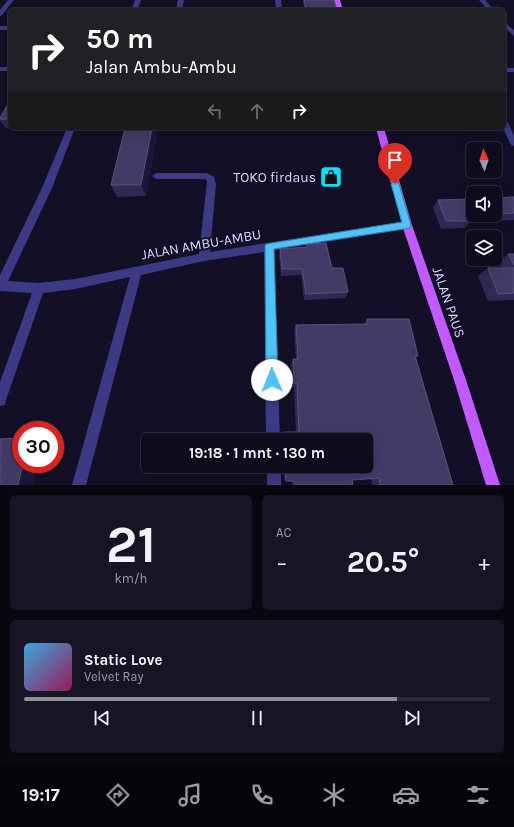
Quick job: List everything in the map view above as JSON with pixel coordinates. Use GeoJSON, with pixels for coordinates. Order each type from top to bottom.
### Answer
{"type":"FeatureCollection","features":[{"type":"Feature","properties":{"kind":"main road","name":"JALAN PAUS"},"geometry":{"type":"LineString","coordinates":[[381,130],[407,225],[461,383],[493,485]]}},
{"type":"Feature","properties":{"kind":"street"},"geometry":{"type":"LineString","coordinates":[[482,0],[489,8]]}},
{"type":"Feature","properties":{"kind":"street"},"geometry":{"type":"LineString","coordinates":[[0,3],[10,1]]}},
{"type":"Feature","properties":{"kind":"street"},"geometry":{"type":"LineString","coordinates":[[0,14],[10,1]]}},
{"type":"Feature","properties":{"kind":"street"},"geometry":{"type":"LineString","coordinates":[[506,26],[514,34]]}},
{"type":"Feature","properties":{"kind":"street"},"geometry":{"type":"LineString","coordinates":[[506,127],[514,143]]}},
{"type":"Feature","properties":{"kind":"street"},"geometry":{"type":"LineString","coordinates":[[0,286],[47,188],[70,130]]}},
{"type":"Feature","properties":{"kind":"street"},"geometry":{"type":"LineString","coordinates":[[156,176],[207,176],[211,179],[212,184],[204,257]]}},
{"type":"Feature","properties":{"kind":"street","name":"JALAN AMBU-AMBU"},"geometry":{"type":"LineString","coordinates":[[0,286],[39,288],[75,284],[204,257],[407,225]]}},
{"type":"Feature","properties":{"kind":"street"},"geometry":{"type":"LineString","coordinates":[[269,246],[273,433]]}},
{"type":"Feature","properties":{"kind":"street"},"geometry":{"type":"LineString","coordinates":[[79,485],[137,270]]}},
{"type":"Feature","properties":{"kind":"street"},"geometry":{"type":"LineString","coordinates":[[0,400],[39,288]]}},
{"type":"Feature","properties":{"kind":"street"},"geometry":{"type":"LineString","coordinates":[[274,473],[274,485]]}},
{"type":"Feature","properties":{"kind":"building"},"geometry":{"type":"Polygon","coordinates":[[[304,0],[334,0],[336,8],[306,8],[304,0]]]}},
{"type":"Feature","properties":{"kind":"building"},"geometry":{"type":"Polygon","coordinates":[[[8,104],[8,119],[0,118],[8,104]]]}},
{"type":"Feature","properties":{"kind":"building"},"geometry":{"type":"Polygon","coordinates":[[[125,130],[152,130],[141,185],[111,185],[125,130]]]}},
{"type":"Feature","properties":{"kind":"building"},"geometry":{"type":"Polygon","coordinates":[[[514,197],[514,213],[502,214],[502,198],[514,197]]]}},
{"type":"Feature","properties":{"kind":"building"},"geometry":{"type":"Polygon","coordinates":[[[466,199],[466,221],[446,221],[438,200],[466,199]]]}},
{"type":"Feature","properties":{"kind":"building"},"geometry":{"type":"Polygon","coordinates":[[[326,243],[332,268],[343,268],[348,292],[306,294],[302,269],[282,269],[280,249],[307,247],[307,244],[326,243]]]}},
{"type":"Feature","properties":{"kind":"building"},"geometry":{"type":"Polygon","coordinates":[[[508,254],[514,254],[514,265],[508,254]]]}},
{"type":"Feature","properties":{"kind":"building"},"geometry":{"type":"Polygon","coordinates":[[[488,268],[514,268],[514,293],[498,294],[488,268]]]}},
{"type":"Feature","properties":{"kind":"building"},"geometry":{"type":"Polygon","coordinates":[[[367,319],[409,319],[418,356],[415,356],[453,485],[380,485],[379,478],[352,480],[353,485],[295,485],[294,481],[286,481],[285,473],[373,473],[373,433],[284,433],[299,432],[297,383],[294,383],[293,359],[298,359],[296,325],[368,324],[367,319]]]}},
{"type":"Feature","properties":{"kind":"building"},"geometry":{"type":"Polygon","coordinates":[[[12,438],[12,473],[21,473],[18,485],[0,485],[0,439],[12,438]]]}},
{"type":"Feature","properties":{"kind":"place","name":"TOKO firdaus"},"geometry":{"type":"Point","coordinates":[331,177]}},
{"type":"Feature","properties":{"kind":"route"},"geometry":{"type":"LineString","coordinates":[[272,380],[269,246],[407,225],[395,184]]}}]}
